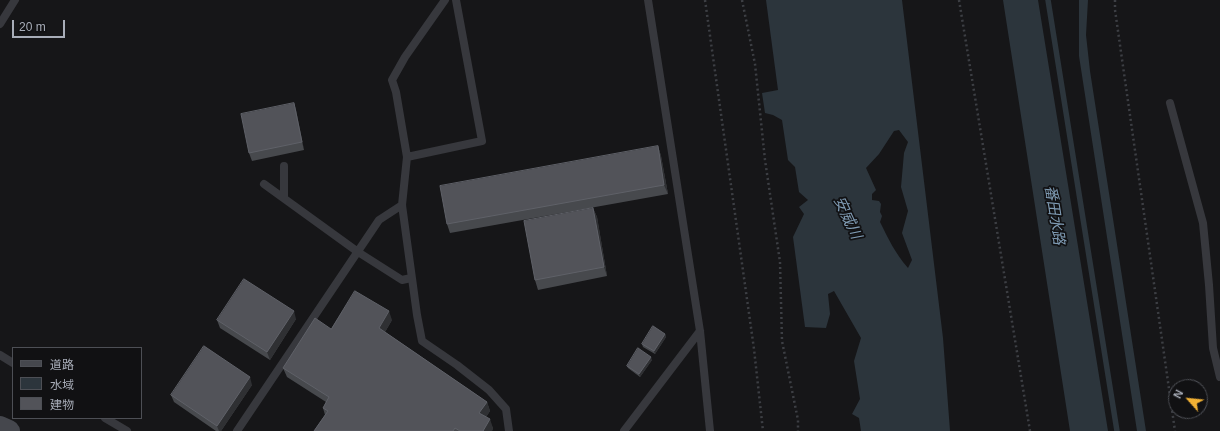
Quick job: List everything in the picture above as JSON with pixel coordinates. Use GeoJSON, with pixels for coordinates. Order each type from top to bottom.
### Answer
{"type":"FeatureCollection","features":[{"type":"Feature","properties":{"kind":"street"},"geometry":{"type":"LineString","coordinates":[[0,427],[8,431]]}},
{"type":"Feature","properties":{"kind":"lane"},"geometry":{"type":"LineString","coordinates":[[0,24],[15,0]]}},
{"type":"Feature","properties":{"kind":"lane"},"geometry":{"type":"LineString","coordinates":[[445,0],[405,57],[392,80],[396,92],[407,157],[402,205],[411,278],[422,341],[457,365],[489,390],[506,409],[509,431]]}},
{"type":"Feature","properties":{"kind":"lane"},"geometry":{"type":"LineString","coordinates":[[407,157],[482,141],[456,0]]}},
{"type":"Feature","properties":{"kind":"lane"},"geometry":{"type":"LineString","coordinates":[[648,0],[700,331],[710,431]]}},
{"type":"Feature","properties":{"kind":"lane"},"geometry":{"type":"LineString","coordinates":[[1170,103],[1203,223],[1213,348],[1220,377]]}},
{"type":"Feature","properties":{"kind":"lane"},"geometry":{"type":"LineString","coordinates":[[284,166],[284,197]]}},
{"type":"Feature","properties":{"kind":"lane"},"geometry":{"type":"LineString","coordinates":[[264,184],[358,252],[402,280],[411,278]]}},
{"type":"Feature","properties":{"kind":"lane"},"geometry":{"type":"LineString","coordinates":[[237,431],[378,220],[402,205]]}},
{"type":"Feature","properties":{"kind":"lane"},"geometry":{"type":"LineString","coordinates":[[624,431],[700,331]]}},
{"type":"Feature","properties":{"kind":"lane"},"geometry":{"type":"LineString","coordinates":[[0,355],[12,362]]}},
{"type":"Feature","properties":{"kind":"lane"},"geometry":{"type":"LineString","coordinates":[[107,419],[127,431]]}},
{"type":"Feature","properties":{"kind":"path"},"geometry":{"type":"LineString","coordinates":[[705,0],[754,349],[763,431]]}},
{"type":"Feature","properties":{"kind":"path"},"geometry":{"type":"LineString","coordinates":[[742,0],[756,64],[766,160],[780,262],[782,341],[798,420],[798,431]]}},
{"type":"Feature","properties":{"kind":"path"},"geometry":{"type":"LineString","coordinates":[[959,0],[1030,431]]}},
{"type":"Feature","properties":{"kind":"path"},"geometry":{"type":"LineString","coordinates":[[1115,0],[1115,10],[1175,431]]}},
{"type":"Feature","properties":{"kind":"water","name":"安威川"},"geometry":{"type":"Polygon","coordinates":[[[766,0],[902,0],[943,338],[950,431],[861,431],[859,418],[852,414],[860,399],[854,361],[861,338],[834,291],[828,294],[830,314],[826,328],[805,327],[793,237],[804,214],[799,207],[808,200],[799,192],[795,167],[788,160],[782,120],[765,113],[762,93],[778,90],[766,0]],[[899,130],[894,131],[879,154],[866,168],[876,190],[872,194],[872,200],[879,201],[881,204],[880,212],[882,216],[880,222],[889,241],[908,268],[912,260],[902,233],[908,211],[901,187],[904,153],[908,142],[899,130]]]}},
{"type":"Feature","properties":{"kind":"water","name":"番田水路"},"geometry":{"type":"Polygon","coordinates":[[[1003,0],[1038,0],[1108,431],[1070,431],[1003,0]]]}},
{"type":"Feature","properties":{"kind":"water"},"geometry":{"type":"Polygon","coordinates":[[[1079,0],[1088,0],[1086,35],[1090,71],[1146,431],[1137,431],[1079,56],[1079,0]]]}},
{"type":"Feature","properties":{"kind":"building"},"geometry":{"type":"Polygon","coordinates":[[[294,103],[302,142],[249,153],[241,114],[294,103]]]}},
{"type":"Feature","properties":{"kind":"building"},"geometry":{"type":"Polygon","coordinates":[[[658,146],[664,185],[447,224],[440,186],[658,146]]]}},
{"type":"Feature","properties":{"kind":"building"},"geometry":{"type":"Polygon","coordinates":[[[593,208],[604,267],[535,280],[524,221],[593,208]]]}},
{"type":"Feature","properties":{"kind":"building"},"geometry":{"type":"Polygon","coordinates":[[[244,279],[294,311],[267,352],[217,320],[244,279]]]}},
{"type":"Feature","properties":{"kind":"building"},"geometry":{"type":"Polygon","coordinates":[[[355,291],[389,311],[379,328],[487,402],[479,413],[490,419],[483,431],[460,431],[455,428],[453,431],[314,431],[328,411],[323,408],[329,397],[283,368],[315,318],[331,329],[355,291]]]}},
{"type":"Feature","properties":{"kind":"building"},"geometry":{"type":"Polygon","coordinates":[[[653,326],[665,334],[654,351],[642,344],[653,326]]]}},
{"type":"Feature","properties":{"kind":"building"},"geometry":{"type":"Polygon","coordinates":[[[204,346],[250,377],[217,426],[171,395],[204,346]]]}},
{"type":"Feature","properties":{"kind":"building"},"geometry":{"type":"Polygon","coordinates":[[[638,348],[651,357],[639,374],[627,366],[638,348]]]}},
{"type":"Feature","properties":{"kind":"waterway"},"geometry":{"type":"LineString","coordinates":[[1048,0],[1117,431]]}}]}
